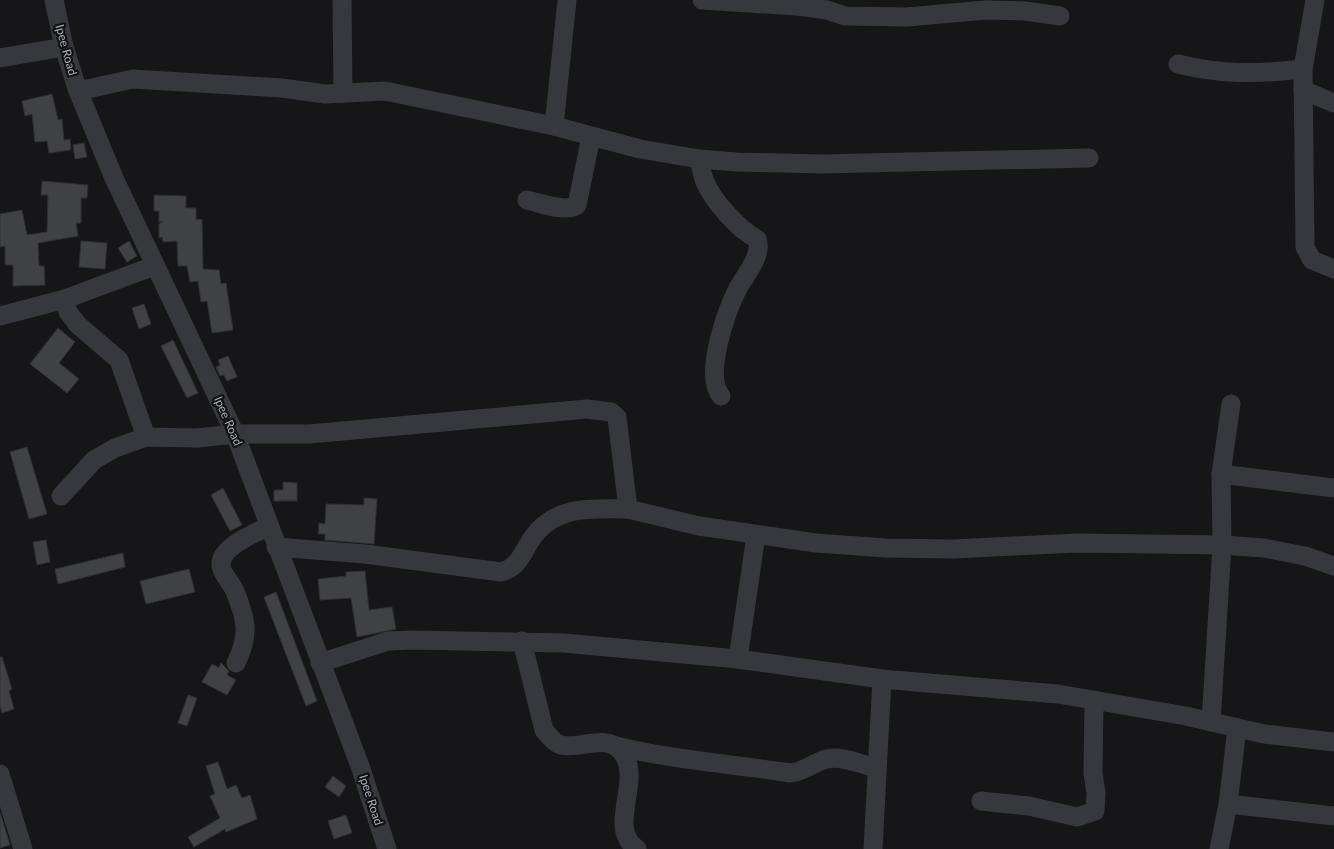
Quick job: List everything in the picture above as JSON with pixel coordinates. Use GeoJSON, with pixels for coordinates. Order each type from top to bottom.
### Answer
{"type":"FeatureCollection","features":[{"type":"Feature","properties":{"kind":"street","name":"Ipee Road"},"geometry":{"type":"LineString","coordinates":[[54,0],[64,47],[78,91],[114,178],[154,266],[234,434],[360,766],[387,849]]}},
{"type":"Feature","properties":{"kind":"street"},"geometry":{"type":"LineString","coordinates":[[342,0],[343,93]]}},
{"type":"Feature","properties":{"kind":"street"},"geometry":{"type":"LineString","coordinates":[[554,126],[567,0]]}},
{"type":"Feature","properties":{"kind":"street"},"geometry":{"type":"LineString","coordinates":[[702,0],[806,6],[845,16],[907,8],[1025,11],[1060,16]]}},
{"type":"Feature","properties":{"kind":"street"},"geometry":{"type":"LineString","coordinates":[[1315,0],[1303,69],[1305,247],[1312,260],[1334,269]]}},
{"type":"Feature","properties":{"kind":"street"},"geometry":{"type":"LineString","coordinates":[[0,58],[64,47]]}},
{"type":"Feature","properties":{"kind":"street"},"geometry":{"type":"LineString","coordinates":[[1178,64],[1213,72],[1236,74],[1303,69]]}},
{"type":"Feature","properties":{"kind":"street"},"geometry":{"type":"LineString","coordinates":[[78,91],[107,83],[152,79],[282,88],[325,94],[385,91],[554,126],[640,149],[700,159],[821,164],[1088,158]]}},
{"type":"Feature","properties":{"kind":"street"},"geometry":{"type":"LineString","coordinates":[[1303,90],[1334,103]]}},
{"type":"Feature","properties":{"kind":"street"},"geometry":{"type":"LineString","coordinates":[[528,200],[564,208],[577,205],[591,137]]}},
{"type":"Feature","properties":{"kind":"street"},"geometry":{"type":"LineString","coordinates":[[700,159],[706,182],[724,210],[744,232],[757,239],[759,244],[757,255],[732,302],[714,364],[715,386],[721,396]]}},
{"type":"Feature","properties":{"kind":"street"},"geometry":{"type":"LineString","coordinates":[[0,316],[65,299],[154,266]]}},
{"type":"Feature","properties":{"kind":"street"},"geometry":{"type":"LineString","coordinates":[[65,299],[68,312],[78,325],[119,360],[146,438]]}},
{"type":"Feature","properties":{"kind":"street"},"geometry":{"type":"LineString","coordinates":[[1211,722],[1222,545],[1221,474],[1231,404]]}},
{"type":"Feature","properties":{"kind":"street"},"geometry":{"type":"LineString","coordinates":[[61,496],[94,460],[115,448],[146,438],[197,438],[234,434],[309,434],[587,409],[611,412],[620,422],[628,509]]}},
{"type":"Feature","properties":{"kind":"street"},"geometry":{"type":"LineString","coordinates":[[1221,474],[1334,488]]}},
{"type":"Feature","properties":{"kind":"street"},"geometry":{"type":"LineString","coordinates":[[276,547],[365,554],[501,572],[511,569],[519,562],[534,536],[550,522],[563,515],[584,508],[628,509],[699,526],[816,543],[886,548],[953,549],[1077,543],[1222,545],[1264,548],[1305,556],[1334,566]]}},
{"type":"Feature","properties":{"kind":"street"},"geometry":{"type":"LineString","coordinates":[[236,663],[245,640],[245,625],[237,596],[226,577],[221,561],[237,543],[269,526]]}},
{"type":"Feature","properties":{"kind":"street"},"geometry":{"type":"LineString","coordinates":[[738,659],[756,535]]}},
{"type":"Feature","properties":{"kind":"street"},"geometry":{"type":"LineString","coordinates":[[522,641],[544,730],[561,745],[608,743],[662,756],[719,762],[790,773],[800,773],[826,759],[844,760],[878,768]]}},
{"type":"Feature","properties":{"kind":"street"},"geometry":{"type":"LineString","coordinates":[[320,663],[388,642],[522,641],[738,659],[882,679],[1058,694],[1237,728],[1312,741],[1334,742]]}},
{"type":"Feature","properties":{"kind":"street"},"geometry":{"type":"LineString","coordinates":[[873,849],[882,679]]}},
{"type":"Feature","properties":{"kind":"street"},"geometry":{"type":"LineString","coordinates":[[981,800],[1029,806],[1077,818],[1095,811],[1096,793],[1093,783],[1094,700]]}},
{"type":"Feature","properties":{"kind":"street"},"geometry":{"type":"LineString","coordinates":[[1219,849],[1228,804],[1237,728]]}},
{"type":"Feature","properties":{"kind":"street"},"geometry":{"type":"LineString","coordinates":[[616,746],[626,759],[629,776],[625,828],[632,845],[637,849]]}},
{"type":"Feature","properties":{"kind":"street"},"geometry":{"type":"LineString","coordinates":[[0,774],[23,849]]}},
{"type":"Feature","properties":{"kind":"street"},"geometry":{"type":"LineString","coordinates":[[1228,804],[1334,816]]}},
{"type":"Feature","properties":{"kind":"building"},"geometry":{"type":"Polygon","coordinates":[[[52,94],[58,120],[62,119],[64,140],[70,139],[71,150],[49,153],[47,141],[35,142],[32,114],[25,116],[22,101],[52,94]]]}},
{"type":"Feature","properties":{"kind":"building"},"geometry":{"type":"Polygon","coordinates":[[[84,143],[87,157],[75,159],[73,145],[84,143]]]}},
{"type":"Feature","properties":{"kind":"building"},"geometry":{"type":"Polygon","coordinates":[[[42,181],[88,185],[87,198],[81,198],[81,223],[76,223],[78,236],[38,243],[39,266],[44,266],[45,285],[13,286],[13,265],[5,265],[5,246],[0,247],[0,214],[22,210],[27,235],[47,232],[48,195],[41,195],[42,181]]]}},
{"type":"Feature","properties":{"kind":"building"},"geometry":{"type":"Polygon","coordinates":[[[154,195],[186,196],[186,208],[196,208],[196,220],[202,219],[203,269],[219,270],[221,284],[226,283],[233,330],[212,333],[207,301],[201,302],[198,281],[190,282],[187,266],[178,266],[177,241],[163,242],[162,237],[159,238],[159,224],[163,221],[159,222],[159,211],[154,211],[154,195]]]}},
{"type":"Feature","properties":{"kind":"building"},"geometry":{"type":"Polygon","coordinates":[[[81,241],[107,243],[105,269],[79,267],[81,241]]]}},
{"type":"Feature","properties":{"kind":"building"},"geometry":{"type":"Polygon","coordinates":[[[129,241],[137,256],[127,262],[118,248],[129,241]]]}},
{"type":"Feature","properties":{"kind":"building"},"geometry":{"type":"Polygon","coordinates":[[[144,304],[151,324],[139,329],[132,308],[144,304]]]}},
{"type":"Feature","properties":{"kind":"building"},"geometry":{"type":"Polygon","coordinates":[[[58,328],[75,342],[59,363],[79,379],[67,393],[30,364],[58,328]]]}},
{"type":"Feature","properties":{"kind":"building"},"geometry":{"type":"Polygon","coordinates":[[[173,340],[198,393],[187,398],[161,346],[173,340]]]}},
{"type":"Feature","properties":{"kind":"building"},"geometry":{"type":"Polygon","coordinates":[[[228,356],[237,377],[227,381],[224,375],[220,376],[216,367],[220,365],[218,360],[228,356]]]}},
{"type":"Feature","properties":{"kind":"building"},"geometry":{"type":"Polygon","coordinates":[[[27,447],[47,514],[29,519],[10,452],[27,447]]]}},
{"type":"Feature","properties":{"kind":"building"},"geometry":{"type":"Polygon","coordinates":[[[283,482],[297,483],[297,501],[274,501],[274,490],[283,490],[283,482]]]}},
{"type":"Feature","properties":{"kind":"building"},"geometry":{"type":"Polygon","coordinates":[[[223,488],[242,525],[230,531],[211,495],[223,488]]]}},
{"type":"Feature","properties":{"kind":"building"},"geometry":{"type":"Polygon","coordinates":[[[364,498],[377,499],[374,544],[325,540],[325,534],[318,534],[319,523],[325,524],[326,504],[364,505],[364,498]]]}},
{"type":"Feature","properties":{"kind":"building"},"geometry":{"type":"Polygon","coordinates":[[[46,540],[50,562],[37,565],[33,542],[46,540]]]}},
{"type":"Feature","properties":{"kind":"building"},"geometry":{"type":"Polygon","coordinates":[[[123,553],[125,567],[58,584],[55,569],[123,553]]]}},
{"type":"Feature","properties":{"kind":"building"},"geometry":{"type":"Polygon","coordinates":[[[189,569],[195,592],[146,604],[140,581],[189,569]]]}},
{"type":"Feature","properties":{"kind":"building"},"geometry":{"type":"Polygon","coordinates":[[[365,571],[369,610],[392,607],[396,629],[357,637],[351,598],[320,600],[318,579],[346,576],[346,572],[365,571]]]}},
{"type":"Feature","properties":{"kind":"building"},"geometry":{"type":"Polygon","coordinates":[[[276,592],[317,701],[306,706],[264,597],[276,592]]]}},
{"type":"Feature","properties":{"kind":"building"},"geometry":{"type":"Polygon","coordinates":[[[0,657],[2,657],[12,689],[9,691],[14,709],[2,713],[0,706],[0,657]]]}},
{"type":"Feature","properties":{"kind":"building"},"geometry":{"type":"Polygon","coordinates":[[[221,663],[229,671],[227,675],[236,680],[227,695],[202,682],[212,664],[219,668],[221,663]]]}},
{"type":"Feature","properties":{"kind":"building"},"geometry":{"type":"Polygon","coordinates":[[[188,695],[197,698],[187,726],[178,723],[188,695]]]}},
{"type":"Feature","properties":{"kind":"building"},"geometry":{"type":"Polygon","coordinates":[[[218,762],[227,789],[236,785],[242,798],[250,795],[257,819],[226,832],[225,829],[194,847],[188,837],[220,818],[210,796],[215,794],[206,766],[218,762]]]}},
{"type":"Feature","properties":{"kind":"building"},"geometry":{"type":"Polygon","coordinates":[[[333,776],[346,786],[339,797],[325,787],[333,776]]]}},
{"type":"Feature","properties":{"kind":"building"},"geometry":{"type":"Polygon","coordinates":[[[0,812],[10,845],[0,848],[0,812]]]}},
{"type":"Feature","properties":{"kind":"building"},"geometry":{"type":"Polygon","coordinates":[[[346,815],[352,833],[334,839],[328,821],[346,815]]]}}]}
